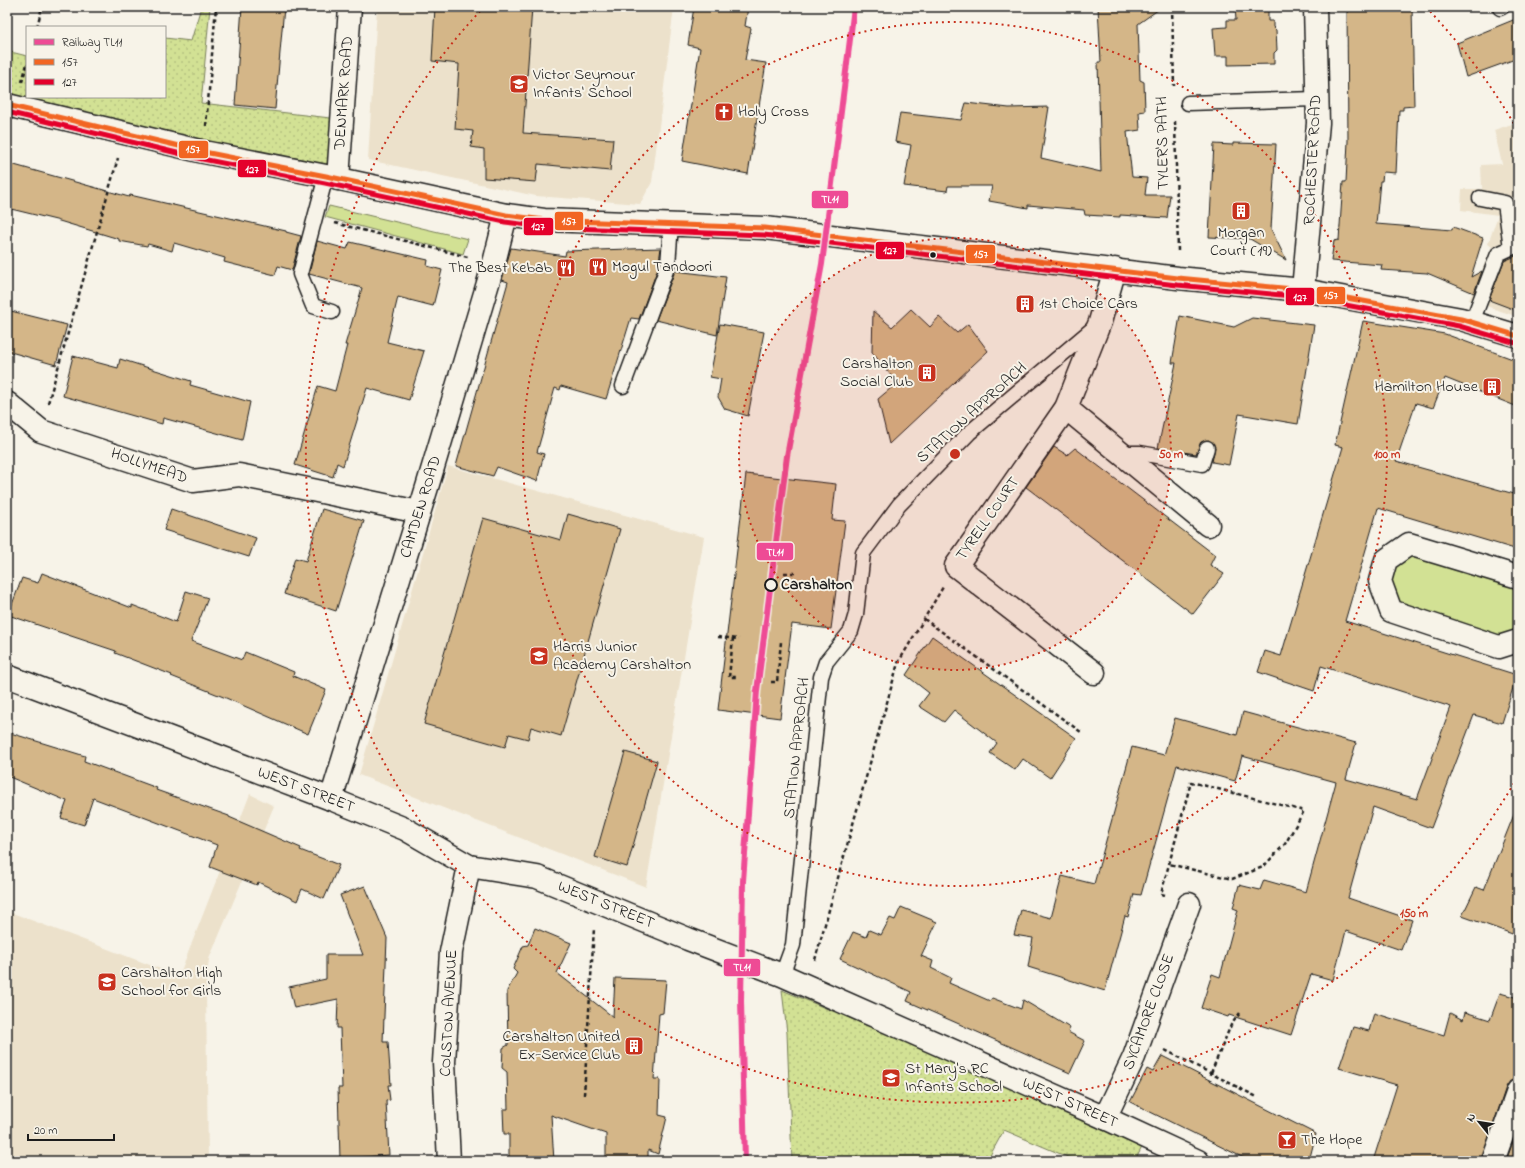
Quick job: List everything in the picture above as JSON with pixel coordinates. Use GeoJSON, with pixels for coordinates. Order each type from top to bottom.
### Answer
{"type":"FeatureCollection","features":[{"type":"Feature","properties":{"kind":"street","name":"DENMARK ROAD"},"geometry":{"type":"LineString","coordinates":[[332,177],[350,7]]}},
{"type":"Feature","properties":{"kind":"street","name":"ROCHESTER ROAD"},"geometry":{"type":"LineString","coordinates":[[1303,290],[1318,123],[1315,7]]}},
{"type":"Feature","properties":{"kind":"street"},"geometry":{"type":"LineString","coordinates":[[7,105],[204,152],[332,177],[506,215],[544,220],[765,228],[1115,269],[1178,278],[1303,290],[1472,322],[1518,336]]}},
{"type":"Feature","properties":{"kind":"street","name":"CAMDEN ROAD"},"geometry":{"type":"LineString","coordinates":[[331,799],[494,263],[506,215]]}},
{"type":"Feature","properties":{"kind":"street","name":"TYRELL COURT"},"geometry":{"type":"LineString","coordinates":[[1094,673],[956,566],[1066,408],[1100,322],[1115,269]]}},
{"type":"Feature","properties":{"kind":"street","name":"HOLLYMEAD"},"geometry":{"type":"LineString","coordinates":[[7,403],[40,430],[193,481],[239,474],[419,512]]}},
{"type":"Feature","properties":{"kind":"street"},"geometry":{"type":"LineString","coordinates":[[1066,408],[1208,525]]}},
{"type":"Feature","properties":{"kind":"street"},"geometry":{"type":"LineString","coordinates":[[1518,577],[1409,544],[1386,560],[1380,581],[1391,611],[1499,647],[1518,641]]}},
{"type":"Feature","properties":{"kind":"street","name":"WEST STREET"},"geometry":{"type":"LineString","coordinates":[[7,676],[331,799],[405,829],[469,866],[537,877],[688,939],[782,975],[1105,1118],[1198,1161]]}},
{"type":"Feature","properties":{"kind":"street","name":"COLSTON AVENUE"},"geometry":{"type":"LineString","coordinates":[[449,1161],[444,1062],[451,952],[469,866]]}},
{"type":"Feature","properties":{"kind":"street","name":"SYCAMORE CLOSE"},"geometry":{"type":"LineString","coordinates":[[1105,1118],[1134,1057],[1189,904]]}},
{"type":"Feature","properties":{"kind":"street"},"geometry":{"type":"LineString","coordinates":[[1493,1161],[1518,1091]]}},
{"type":"Feature","properties":{"kind":"lane"},"geometry":{"type":"LineString","coordinates":[[1188,103],[1317,99]]}},
{"type":"Feature","properties":{"kind":"lane"},"geometry":{"type":"LineString","coordinates":[[332,177],[316,218],[300,274],[313,306],[332,312]]}},
{"type":"Feature","properties":{"kind":"lane"},"geometry":{"type":"LineString","coordinates":[[1472,322],[1498,254],[1514,247],[1505,203],[1480,198]]}},
{"type":"Feature","properties":{"kind":"lane"},"geometry":{"type":"LineString","coordinates":[[623,386],[668,265],[671,224]]}},
{"type":"Feature","properties":{"kind":"lane","name":"STATION APPROACH"},"geometry":{"type":"LineString","coordinates":[[782,975],[793,945],[821,677],[826,662],[851,632],[856,614],[863,553],[899,505],[969,433],[1100,322]]}},
{"type":"Feature","properties":{"kind":"lane"},"geometry":{"type":"LineString","coordinates":[[1120,452],[1140,453],[1202,464],[1207,448]]}},
{"type":"Feature","properties":{"kind":"path"},"geometry":{"type":"LineString","coordinates":[[37,26],[42,7]]}},
{"type":"Feature","properties":{"kind":"path"},"geometry":{"type":"LineString","coordinates":[[204,152],[216,7]]}},
{"type":"Feature","properties":{"kind":"path","name":"TYLER'S PATH"},"geometry":{"type":"LineString","coordinates":[[1172,7],[1174,87]]}},
{"type":"Feature","properties":{"kind":"path","name":"TYLER'S PATH"},"geometry":{"type":"LineString","coordinates":[[1175,119],[1178,278]]}},
{"type":"Feature","properties":{"kind":"path"},"geometry":{"type":"LineString","coordinates":[[40,430],[125,133]]}},
{"type":"Feature","properties":{"kind":"path"},"geometry":{"type":"LineString","coordinates":[[316,218],[494,263]]}},
{"type":"Feature","properties":{"kind":"path"},"geometry":{"type":"LineString","coordinates":[[808,986],[898,662],[956,566]]}},
{"type":"Feature","properties":{"kind":"path"},"geometry":{"type":"LineString","coordinates":[[784,573],[798,573]]}},
{"type":"Feature","properties":{"kind":"path"},"geometry":{"type":"LineString","coordinates":[[924,619],[1081,732]]}},
{"type":"Feature","properties":{"kind":"path"},"geometry":{"type":"LineString","coordinates":[[718,637],[739,639]]}},
{"type":"Feature","properties":{"kind":"path"},"geometry":{"type":"LineString","coordinates":[[733,638],[729,677],[736,677]]}},
{"type":"Feature","properties":{"kind":"path"},"geometry":{"type":"LineString","coordinates":[[771,682],[777,682],[781,642]]}},
{"type":"Feature","properties":{"kind":"path"},"geometry":{"type":"LineString","coordinates":[[1169,864],[1232,879],[1264,867],[1286,844],[1304,812],[1191,782],[1169,864],[1161,894],[1189,904]]}},
{"type":"Feature","properties":{"kind":"path"},"geometry":{"type":"LineString","coordinates":[[584,1095],[596,901]]}},
{"type":"Feature","properties":{"kind":"path"},"geometry":{"type":"LineString","coordinates":[[1210,1073],[1231,1024],[1240,1013]]}},
{"type":"Feature","properties":{"kind":"path"},"geometry":{"type":"LineString","coordinates":[[1162,1049],[1257,1097]]}},
{"type":"Feature","properties":{"kind":"shaded area","name":"Victor Seymour Infants' School"},"geometry":{"type":"Polygon","coordinates":[[[377,7],[674,7],[652,182],[640,204],[536,196],[368,160],[377,7]]]}},
{"type":"Feature","properties":{"kind":"shaded area"},"geometry":{"type":"Polygon","coordinates":[[[1518,122],[1518,317],[1469,300],[1492,247],[1488,244],[1498,215],[1461,210],[1462,189],[1482,189],[1481,165],[1502,164],[1494,130],[1518,122]]]}},
{"type":"Feature","properties":{"kind":"shaded area","name":"Harris Junior Academy Carshalton"},"geometry":{"type":"Polygon","coordinates":[[[448,466],[704,537],[646,887],[359,775],[448,466]]]}},
{"type":"Feature","properties":{"kind":"shaded area","name":"Carshalton High School for Girls"},"geometry":{"type":"Polygon","coordinates":[[[250,794],[274,806],[209,959],[206,987],[208,1161],[7,1161],[7,911],[179,976],[250,794]]]}},
{"type":"Feature","properties":{"kind":"green space"},"geometry":{"type":"Polygon","coordinates":[[[201,7],[210,7],[201,103],[339,119],[338,179],[7,105],[7,51],[26,56],[26,98],[166,98],[166,38],[191,41],[201,7]]]}},
{"type":"Feature","properties":{"kind":"green space"},"geometry":{"type":"Polygon","coordinates":[[[329,206],[468,239],[463,254],[325,217],[329,206]]]}},
{"type":"Feature","properties":{"kind":"green space"},"geometry":{"type":"Polygon","coordinates":[[[1412,554],[1518,584],[1518,630],[1516,634],[1498,638],[1394,601],[1387,583],[1394,566],[1412,554]]]}},
{"type":"Feature","properties":{"kind":"green space","name":"St Mary's RC Infants School"},"geometry":{"type":"Polygon","coordinates":[[[782,990],[1099,1122],[1144,1143],[1135,1161],[1077,1161],[1004,1130],[987,1161],[792,1161],[787,1033],[782,990]]]}},
{"type":"Feature","properties":{"kind":"green space"},"geometry":{"type":"Polygon","coordinates":[[[966,1155],[966,1161],[835,1161],[835,1157],[966,1155]]]}},
{"type":"Feature","properties":{"kind":"building"},"geometry":{"type":"Polygon","coordinates":[[[242,7],[284,7],[275,109],[235,105],[242,7]]]}},
{"type":"Feature","properties":{"kind":"building"},"geometry":{"type":"Polygon","coordinates":[[[435,7],[532,7],[523,133],[613,139],[610,171],[538,164],[536,182],[484,178],[484,149],[471,147],[473,131],[455,129],[459,64],[432,61],[435,7]]]}},
{"type":"Feature","properties":{"kind":"building","name":"Holy Cross"},"geometry":{"type":"Polygon","coordinates":[[[694,7],[748,7],[745,26],[751,28],[745,60],[766,63],[748,174],[682,161],[700,48],[688,45],[694,7]]]}},
{"type":"Feature","properties":{"kind":"building"},"geometry":{"type":"Polygon","coordinates":[[[1098,7],[1162,7],[1138,24],[1140,80],[1144,82],[1145,111],[1139,112],[1140,130],[1127,132],[1132,177],[1147,178],[1145,195],[1170,195],[1167,218],[1120,215],[1120,217],[1085,215],[1084,210],[1028,205],[1028,208],[989,201],[992,186],[948,186],[947,191],[904,186],[911,145],[895,142],[900,113],[961,120],[966,103],[1009,108],[1049,107],[1041,158],[1101,172],[1098,62],[1101,62],[1098,7]]]}},
{"type":"Feature","properties":{"kind":"building"},"geometry":{"type":"Polygon","coordinates":[[[1235,7],[1268,7],[1268,21],[1273,21],[1273,27],[1276,30],[1277,50],[1274,53],[1274,64],[1228,65],[1228,56],[1215,56],[1213,28],[1227,27],[1227,20],[1236,20],[1235,7]]]}},
{"type":"Feature","properties":{"kind":"building"},"geometry":{"type":"Polygon","coordinates":[[[1347,7],[1412,7],[1414,106],[1403,107],[1403,110],[1399,110],[1396,173],[1383,172],[1382,181],[1380,181],[1376,224],[1452,230],[1453,227],[1483,238],[1471,277],[1482,271],[1474,293],[1427,273],[1381,270],[1382,265],[1331,261],[1334,241],[1339,240],[1343,182],[1346,182],[1348,141],[1347,7]]]}},
{"type":"Feature","properties":{"kind":"building"},"geometry":{"type":"Polygon","coordinates":[[[1518,18],[1518,58],[1466,77],[1457,43],[1518,18]]]}},
{"type":"Feature","properties":{"kind":"building","name":"Morgan Court (19)"},"geometry":{"type":"Polygon","coordinates":[[[1233,143],[1276,144],[1271,229],[1286,260],[1250,239],[1209,237],[1214,144],[1233,145],[1233,143]]]}},
{"type":"Feature","properties":{"kind":"building"},"geometry":{"type":"Polygon","coordinates":[[[7,163],[129,197],[130,195],[286,231],[301,236],[292,270],[278,266],[275,275],[224,262],[225,258],[174,243],[172,251],[148,244],[147,246],[119,241],[119,239],[56,220],[7,208],[7,163]]]}},
{"type":"Feature","properties":{"kind":"building"},"geometry":{"type":"Polygon","coordinates":[[[317,241],[347,249],[350,242],[428,260],[427,266],[442,270],[433,306],[398,297],[387,342],[424,351],[409,400],[367,388],[343,466],[337,463],[333,477],[295,465],[318,386],[335,391],[347,345],[345,345],[362,288],[309,274],[317,241]]]}},
{"type":"Feature","properties":{"kind":"building"},"geometry":{"type":"Polygon","coordinates":[[[511,248],[565,256],[566,251],[661,248],[658,268],[639,319],[631,318],[606,399],[561,386],[560,390],[555,388],[537,452],[544,454],[537,481],[497,467],[493,476],[456,466],[508,282],[502,280],[511,248]]]}},
{"type":"Feature","properties":{"kind":"building"},"geometry":{"type":"Polygon","coordinates":[[[1518,255],[1518,311],[1489,300],[1504,261],[1518,255]]]}},
{"type":"Feature","properties":{"kind":"building"},"geometry":{"type":"Polygon","coordinates":[[[675,271],[726,277],[717,335],[656,320],[675,271]]]}},
{"type":"Feature","properties":{"kind":"building","name":"Carshalton Social Club"},"geometry":{"type":"Polygon","coordinates":[[[911,309],[930,327],[939,317],[957,333],[968,324],[988,351],[889,444],[878,399],[897,383],[872,352],[873,311],[892,327],[911,309]]]}},
{"type":"Feature","properties":{"kind":"building"},"geometry":{"type":"Polygon","coordinates":[[[7,310],[67,325],[56,365],[7,351],[7,310]]]}},
{"type":"Feature","properties":{"kind":"building"},"geometry":{"type":"Polygon","coordinates":[[[1180,316],[1234,327],[1252,318],[1314,325],[1298,424],[1239,414],[1229,465],[1212,462],[1215,447],[1209,440],[1201,442],[1196,454],[1158,448],[1176,363],[1172,363],[1180,316]]]}},
{"type":"Feature","properties":{"kind":"building"},"geometry":{"type":"Polygon","coordinates":[[[1363,321],[1445,334],[1518,361],[1518,407],[1445,378],[1433,408],[1416,403],[1396,461],[1518,495],[1518,550],[1378,508],[1345,621],[1517,675],[1502,723],[1474,715],[1431,828],[1373,807],[1348,898],[1412,920],[1401,950],[1346,931],[1333,980],[1311,974],[1291,1035],[1229,1015],[1228,1017],[1201,1008],[1212,974],[1220,977],[1238,910],[1233,908],[1239,885],[1260,890],[1264,880],[1306,892],[1336,782],[1242,756],[1235,781],[1177,765],[1141,895],[1134,894],[1128,917],[1125,916],[1105,991],[1028,967],[1033,938],[1014,935],[1021,910],[1051,918],[1062,876],[1094,884],[1132,747],[1164,755],[1175,718],[1237,735],[1243,712],[1356,743],[1346,779],[1417,799],[1451,707],[1321,666],[1314,691],[1258,672],[1265,651],[1281,656],[1343,447],[1335,445],[1363,321]]]}},
{"type":"Feature","properties":{"kind":"building"},"geometry":{"type":"Polygon","coordinates":[[[720,324],[764,332],[748,416],[725,409],[718,397],[721,379],[710,377],[720,324]]]}},
{"type":"Feature","properties":{"kind":"building"},"geometry":{"type":"Polygon","coordinates":[[[73,356],[118,368],[120,359],[191,381],[190,385],[250,402],[242,440],[163,418],[162,424],[63,396],[73,356]]]}},
{"type":"Feature","properties":{"kind":"building"},"geometry":{"type":"Polygon","coordinates":[[[1054,447],[1067,455],[1075,448],[1215,555],[1210,565],[1224,574],[1193,614],[1026,487],[1054,447]]]}},
{"type":"Feature","properties":{"kind":"building"},"geometry":{"type":"Polygon","coordinates":[[[746,474],[836,484],[832,520],[845,521],[831,629],[792,624],[780,718],[718,710],[746,474]]]}},
{"type":"Feature","properties":{"kind":"building"},"geometry":{"type":"Polygon","coordinates":[[[171,509],[256,538],[249,557],[164,530],[171,509]]]}},
{"type":"Feature","properties":{"kind":"building"},"geometry":{"type":"Polygon","coordinates":[[[322,509],[364,521],[336,611],[284,594],[295,558],[306,561],[322,509]]]}},
{"type":"Feature","properties":{"kind":"building"},"geometry":{"type":"Polygon","coordinates":[[[568,514],[620,529],[561,736],[531,727],[528,739],[509,734],[505,747],[424,724],[483,518],[561,540],[568,514]]]}},
{"type":"Feature","properties":{"kind":"building"},"geometry":{"type":"Polygon","coordinates":[[[42,573],[132,608],[132,605],[176,622],[186,591],[208,598],[191,641],[242,660],[245,652],[294,672],[293,676],[326,690],[308,734],[171,676],[172,675],[115,653],[116,651],[8,615],[22,578],[38,583],[42,573]]]}},
{"type":"Feature","properties":{"kind":"building"},"geometry":{"type":"Polygon","coordinates":[[[932,636],[1076,738],[1050,778],[1023,759],[1015,770],[990,753],[997,743],[954,710],[944,722],[919,706],[929,693],[906,675],[932,636]]]}},
{"type":"Feature","properties":{"kind":"building"},"geometry":{"type":"Polygon","coordinates":[[[7,732],[85,756],[84,761],[157,788],[156,790],[229,816],[301,848],[300,850],[339,865],[324,899],[302,889],[297,901],[258,882],[257,885],[210,867],[217,845],[93,798],[84,825],[61,818],[67,801],[7,776],[7,732]]]}},
{"type":"Feature","properties":{"kind":"building"},"geometry":{"type":"Polygon","coordinates":[[[625,752],[657,761],[627,867],[595,857],[625,752]]]}},
{"type":"Feature","properties":{"kind":"building"},"geometry":{"type":"Polygon","coordinates":[[[1517,807],[1518,936],[1462,916],[1476,887],[1484,890],[1517,807]]]}},
{"type":"Feature","properties":{"kind":"building"},"geometry":{"type":"Polygon","coordinates":[[[365,886],[387,938],[383,1042],[388,1042],[391,1085],[388,1085],[390,1100],[386,1101],[389,1155],[340,1159],[338,1088],[342,1088],[340,1028],[337,1028],[338,999],[294,1008],[289,987],[326,979],[326,955],[363,955],[340,895],[365,886]]]}},
{"type":"Feature","properties":{"kind":"building"},"geometry":{"type":"Polygon","coordinates":[[[901,907],[937,922],[921,956],[933,961],[931,968],[951,978],[949,983],[990,1001],[992,998],[1021,1009],[1023,1000],[1070,1028],[1068,1032],[1085,1041],[1070,1073],[907,1001],[911,992],[840,959],[853,932],[866,937],[869,930],[881,935],[890,918],[895,920],[901,907]]]}},
{"type":"Feature","properties":{"kind":"building"},"geometry":{"type":"Polygon","coordinates":[[[535,928],[571,943],[557,973],[613,1017],[615,978],[666,980],[663,1013],[659,1014],[654,1079],[660,1079],[659,1115],[667,1117],[658,1154],[648,1150],[648,1161],[606,1161],[606,1134],[551,1115],[554,1161],[509,1161],[509,1134],[504,1134],[503,1109],[508,1109],[507,1072],[502,1068],[503,1048],[508,1045],[507,991],[517,973],[513,969],[523,946],[528,945],[535,928]]]}},
{"type":"Feature","properties":{"kind":"building"},"geometry":{"type":"Polygon","coordinates":[[[1500,993],[1518,998],[1518,1079],[1510,1081],[1506,1087],[1481,1161],[1373,1161],[1397,1085],[1339,1068],[1353,1027],[1369,1031],[1374,1013],[1444,1035],[1450,1013],[1463,1020],[1465,1012],[1490,1020],[1500,993]]]}},
{"type":"Feature","properties":{"kind":"building"},"geometry":{"type":"Polygon","coordinates":[[[1162,1056],[1316,1134],[1309,1161],[1250,1161],[1130,1102],[1147,1069],[1153,1072],[1162,1056]]]}},
{"type":"Feature","properties":{"kind":"building"},"geometry":{"type":"Polygon","coordinates":[[[1518,1128],[1518,1161],[1506,1161],[1518,1128]]]}},
{"type":"Feature","properties":{"kind":"rail line","name":"TL11"},"geometry":{"type":"LineString","coordinates":[[745,1161],[741,1001],[743,881],[757,691],[787,456],[822,264],[854,7]]}},
{"type":"Feature","properties":{"kind":"transit line","name":"157"},"geometry":{"type":"LineString","coordinates":[[7,105],[204,152],[326,176],[506,215],[544,220],[765,228],[1178,278],[1303,290],[1461,319],[1518,336]]}},
{"type":"Feature","properties":{"kind":"transit line","name":"127"},"geometry":{"type":"LineString","coordinates":[[7,112],[202,159],[325,183],[505,222],[544,227],[764,235],[1177,285],[1302,297],[1459,326],[1516,343]]}},
{"type":"Feature","properties":{"kind":"place","name":"Victor Seymour Infants' School"},"geometry":{"type":"Point","coordinates":[519,84]}},
{"type":"Feature","properties":{"kind":"place","name":"Holy Cross"},"geometry":{"type":"Point","coordinates":[724,112]}},
{"type":"Feature","properties":{"kind":"place","name":"Morgan Court (19)"},"geometry":{"type":"Point","coordinates":[1241,211]}},
{"type":"Feature","properties":{"kind":"place","name":"Mogul Tandoori"},"geometry":{"type":"Point","coordinates":[598,267]}},
{"type":"Feature","properties":{"kind":"place","name":"The Best Kebab"},"geometry":{"type":"Point","coordinates":[566,268]}},
{"type":"Feature","properties":{"kind":"place","name":"1st Choice Cars"},"geometry":{"type":"Point","coordinates":[1025,304]}},
{"type":"Feature","properties":{"kind":"place","name":"Carshalton Social Club"},"geometry":{"type":"Point","coordinates":[927,373]}},
{"type":"Feature","properties":{"kind":"place","name":"Hamilton House"},"geometry":{"type":"Point","coordinates":[1492,387]}},
{"type":"Feature","properties":{"kind":"place","name":"Carshalton"},"geometry":{"type":"Point","coordinates":[771,585]}},
{"type":"Feature","properties":{"kind":"place","name":"Harris Junior Academy Carshalton"},"geometry":{"type":"Point","coordinates":[539,656]}},
{"type":"Feature","properties":{"kind":"place","name":"Carshalton High School for Girls"},"geometry":{"type":"Point","coordinates":[107,982]}},
{"type":"Feature","properties":{"kind":"place","name":"Carshalton United Ex-Service Club"},"geometry":{"type":"Point","coordinates":[634,1046]}},
{"type":"Feature","properties":{"kind":"place","name":"St Mary's RC Infants School"},"geometry":{"type":"Point","coordinates":[891,1078]}},
{"type":"Feature","properties":{"kind":"place","name":"The Hope"},"geometry":{"type":"Point","coordinates":[1287,1140]}}]}
